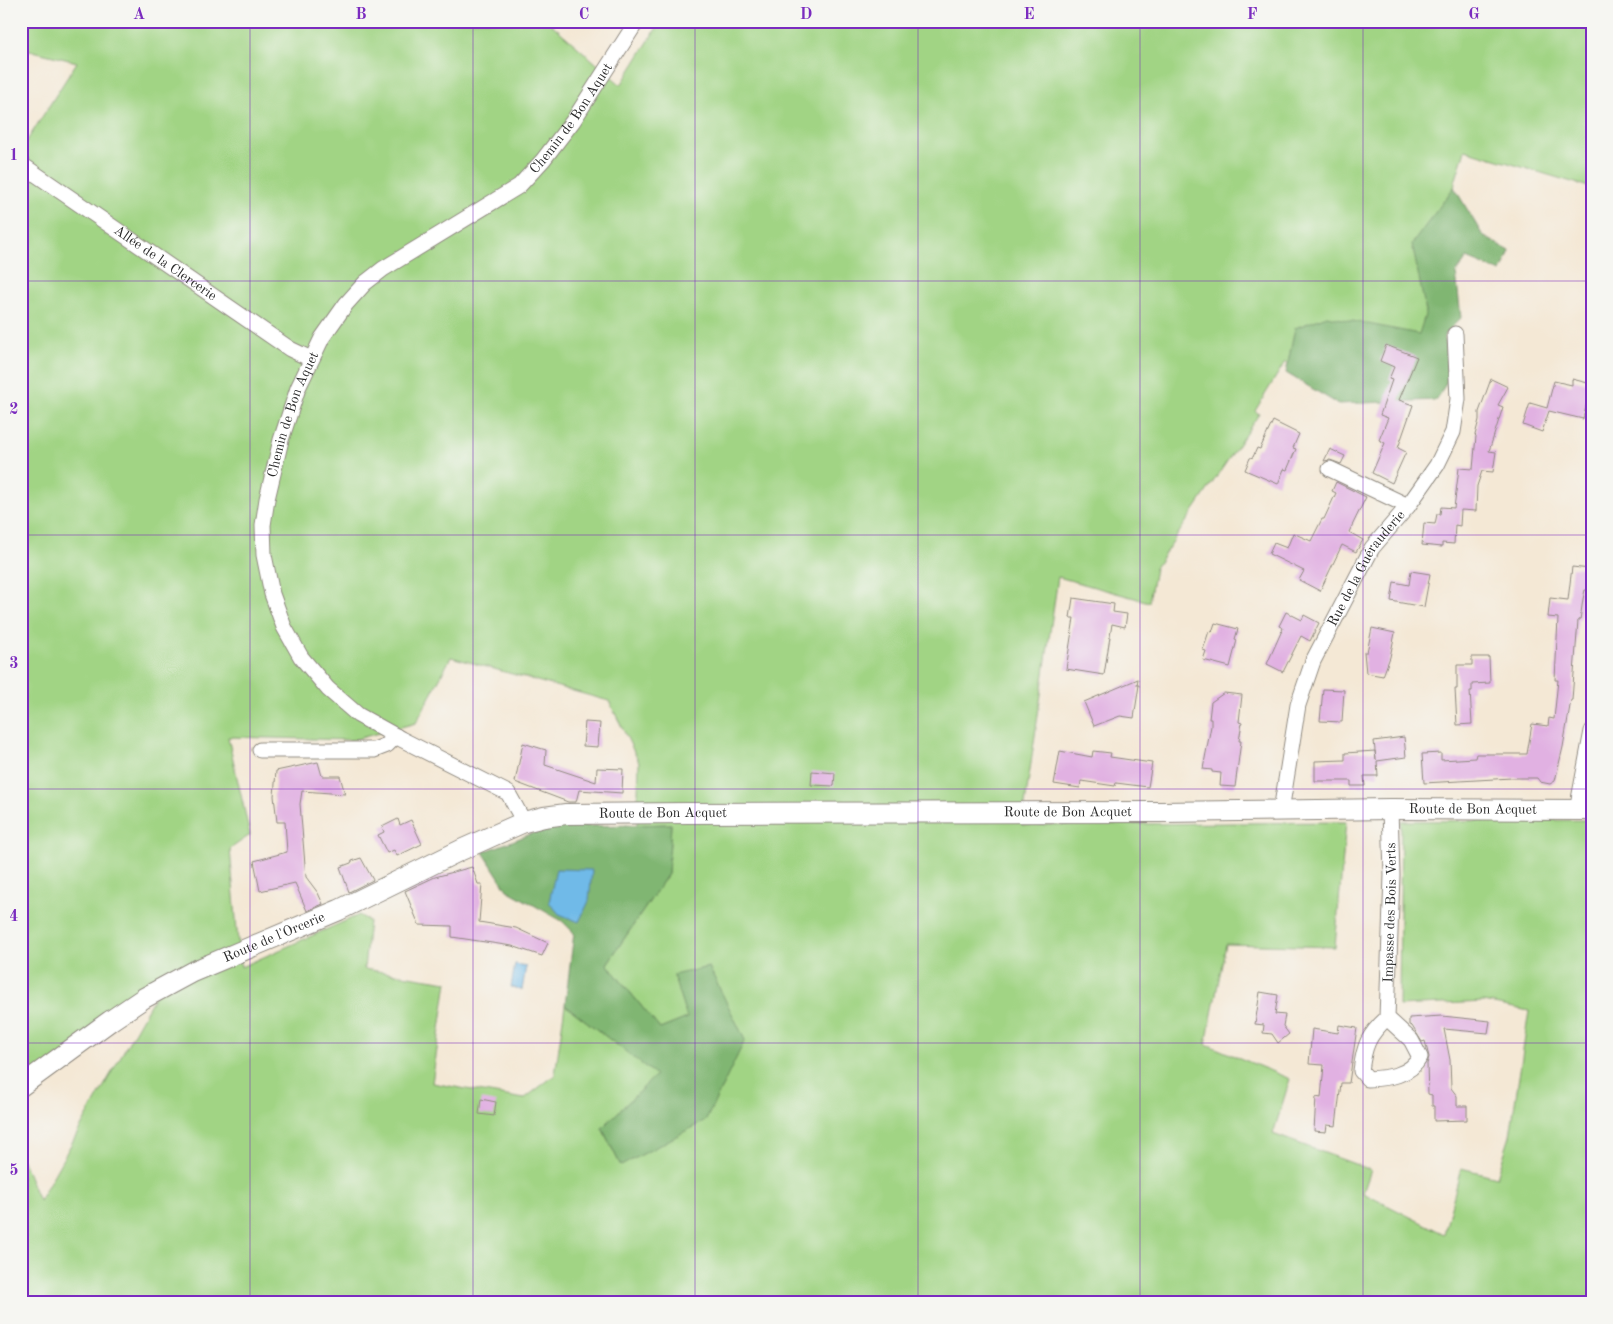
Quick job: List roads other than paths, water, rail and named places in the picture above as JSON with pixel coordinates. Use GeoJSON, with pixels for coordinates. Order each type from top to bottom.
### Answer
{"type":"FeatureCollection","features":[{"type":"Feature","properties":{"kind":"street","name":"Chemin de Bon Aquet"},"geometry":{"type":"LineString","coordinates":[[524,822],[508,793],[358,715],[328,689],[301,657],[284,627],[272,594],[264,555],[262,525],[281,440],[298,388],[322,338],[342,311],[365,283],[383,269],[519,186],[543,160],[572,121],[636,21]]}},
{"type":"Feature","properties":{"kind":"street","name":"Allée de la Clercerie"},"geometry":{"type":"LineString","coordinates":[[21,164],[290,348],[312,359]]}},
{"type":"Feature","properties":{"kind":"street","name":"Rue de la Guérauderie"},"geometry":{"type":"LineString","coordinates":[[1281,811],[1298,705],[1313,662],[1372,548],[1408,506],[1437,464],[1453,432],[1458,399],[1455,334]]}},
{"type":"Feature","properties":{"kind":"street"},"geometry":{"type":"LineString","coordinates":[[1330,469],[1408,506]]}},
{"type":"Feature","properties":{"kind":"street"},"geometry":{"type":"LineString","coordinates":[[1584,810],[1592,731]]}},
{"type":"Feature","properties":{"kind":"street"},"geometry":{"type":"LineString","coordinates":[[260,750],[374,750],[387,745],[396,736]]}},
{"type":"Feature","properties":{"kind":"street","name":"Route de Bon Acquet"},"geometry":{"type":"LineString","coordinates":[[544,817],[566,814],[1390,809],[1584,810]]}},
{"type":"Feature","properties":{"kind":"street","name":"Impasse des Bois Verts"},"geometry":{"type":"LineString","coordinates":[[1387,1018],[1392,875],[1390,809]]}},
{"type":"Feature","properties":{"kind":"street","name":"Route de l'Orcerie"},"geometry":{"type":"LineString","coordinates":[[21,1086],[137,1003],[192,972],[340,910],[461,850],[524,822],[544,817]]}},
{"type":"Feature","properties":{"kind":"water"},"geometry":{"type":"Polygon","coordinates":[[[556,869],[592,870],[589,901],[579,922],[559,914],[549,902],[556,869]]]}},
{"type":"Feature","properties":{"kind":"water"},"geometry":{"type":"Polygon","coordinates":[[[515,964],[526,966],[522,990],[511,987],[515,964]]]}}]}
